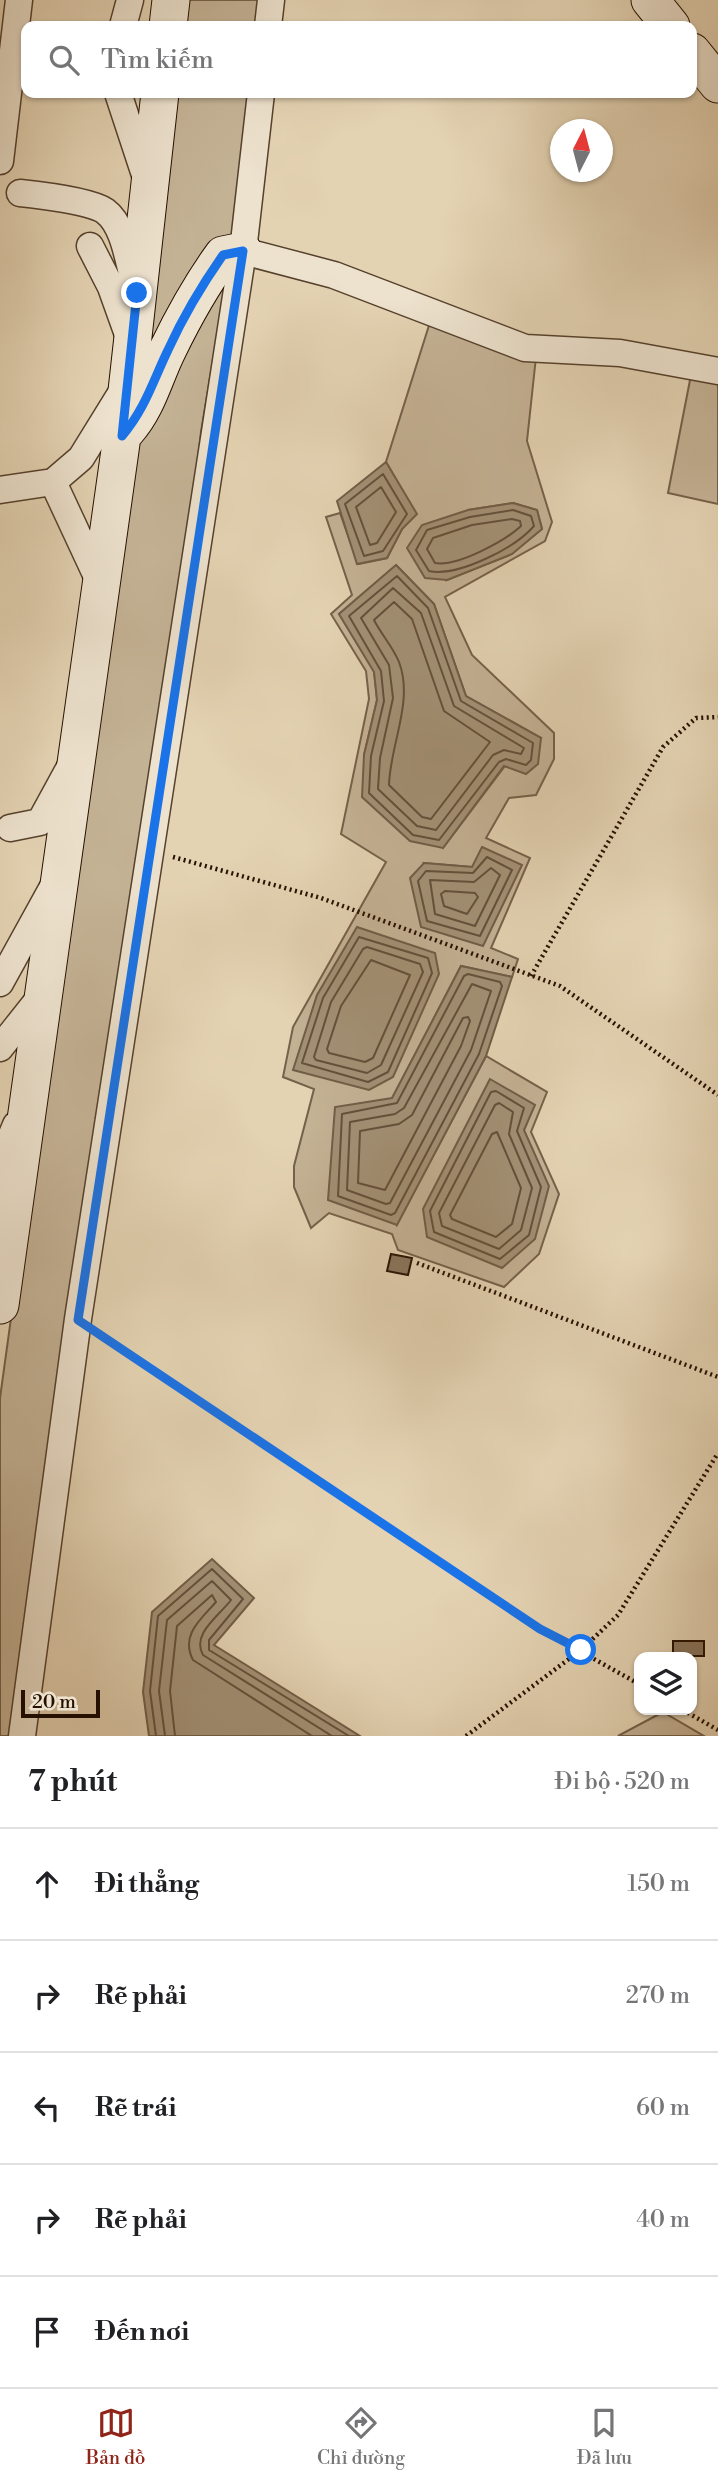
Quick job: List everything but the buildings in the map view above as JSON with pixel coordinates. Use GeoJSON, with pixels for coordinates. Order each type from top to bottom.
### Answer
{"type":"FeatureCollection","features":[{"type":"Feature","properties":{"kind":"main road"},"geometry":{"type":"LineString","coordinates":[[169,21],[171,0]]}},
{"type":"Feature","properties":{"kind":"main road"},"geometry":{"type":"LineString","coordinates":[[650,0],[667,21]]}},
{"type":"Feature","properties":{"kind":"main road"},"geometry":{"type":"LineString","coordinates":[[697,58],[718,84]]}},
{"type":"Feature","properties":{"kind":"main road"},"geometry":{"type":"LineString","coordinates":[[0,1305],[5,1235],[29,1094],[122,436],[159,98]]}},
{"type":"Feature","properties":{"kind":"main road"},"geometry":{"type":"LineString","coordinates":[[122,436],[147,402],[167,350],[205,281],[223,255],[243,251]]}},
{"type":"Feature","properties":{"kind":"street"},"geometry":{"type":"LineString","coordinates":[[0,161],[3,111],[19,0]]}},
{"type":"Feature","properties":{"kind":"street"},"geometry":{"type":"LineString","coordinates":[[124,21],[130,0]]}},
{"type":"Feature","properties":{"kind":"street"},"geometry":{"type":"LineString","coordinates":[[269,21],[271,0]]}},
{"type":"Feature","properties":{"kind":"street"},"geometry":{"type":"LineString","coordinates":[[120,98],[149,187]]}},
{"type":"Feature","properties":{"kind":"street"},"geometry":{"type":"LineString","coordinates":[[22,1736],[78,1320],[243,251],[260,98]]}},
{"type":"Feature","properties":{"kind":"street"},"geometry":{"type":"LineString","coordinates":[[20,193],[54,197],[104,211],[120,232],[137,293]]}},
{"type":"Feature","properties":{"kind":"street"},"geometry":{"type":"LineString","coordinates":[[90,246],[111,287],[131,345]]}},
{"type":"Feature","properties":{"kind":"street"},"geometry":{"type":"LineString","coordinates":[[243,251],[334,275],[525,348],[620,353],[718,371]]}},
{"type":"Feature","properties":{"kind":"street"},"geometry":{"type":"LineString","coordinates":[[0,490],[53,482],[81,458],[127,383]]}},
{"type":"Feature","properties":{"kind":"street"},"geometry":{"type":"LineString","coordinates":[[53,482],[100,583]]}},
{"type":"Feature","properties":{"kind":"street"},"geometry":{"type":"LineString","coordinates":[[10,828],[40,822],[76,756]]}},
{"type":"Feature","properties":{"kind":"street"},"geometry":{"type":"LineString","coordinates":[[0,983],[60,874]]}},
{"type":"Feature","properties":{"kind":"street"},"geometry":{"type":"LineString","coordinates":[[0,1048],[43,993]]}},
{"type":"Feature","properties":{"kind":"street"},"geometry":{"type":"LineString","coordinates":[[0,1163],[29,1094]]}},
{"type":"Feature","properties":{"kind":"path"},"geometry":{"type":"LineString","coordinates":[[531,976],[663,747],[696,718],[718,717]]}},
{"type":"Feature","properties":{"kind":"path"},"geometry":{"type":"LineString","coordinates":[[152,852],[321,898],[560,986],[718,1095]]}},
{"type":"Feature","properties":{"kind":"path"},"geometry":{"type":"LineString","coordinates":[[417,1263],[718,1377]]}},
{"type":"Feature","properties":{"kind":"path"},"geometry":{"type":"LineString","coordinates":[[78,1320],[540,1629],[634,1681]]}},
{"type":"Feature","properties":{"kind":"path"},"geometry":{"type":"LineString","coordinates":[[466,1736],[581,1650],[618,1615],[718,1453]]}},
{"type":"Feature","properties":{"kind":"path"},"geometry":{"type":"LineString","coordinates":[[692,1715],[718,1730]]}},
{"type":"Feature","properties":{"kind":"shaded area"},"geometry":{"type":"Polygon","coordinates":[[[187,0],[262,0],[260,21],[184,21],[187,0]]]}},
{"type":"Feature","properties":{"kind":"shaded area"},"geometry":{"type":"Polygon","coordinates":[[[174,98],[251,98],[237,241],[135,408],[174,98]]]}},
{"type":"Feature","properties":{"kind":"shaded area"},"geometry":{"type":"Polygon","coordinates":[[[228,270],[201,432],[181,606],[18,1736],[0,1736],[0,1398],[132,441],[228,270]]]}},
{"type":"Feature","properties":{"kind":"shaded area"},"geometry":{"type":"Polygon","coordinates":[[[431,319],[536,357],[527,441],[552,522],[545,541],[445,597],[472,655],[554,733],[554,759],[536,795],[509,798],[486,838],[530,858],[491,948],[518,959],[512,977],[461,966],[392,1099],[397,1224],[486,1056],[547,1092],[531,1132],[559,1194],[539,1254],[504,1287],[398,1250],[392,1234],[329,1213],[311,1228],[294,1187],[294,1166],[314,1089],[283,1077],[293,1027],[386,862],[341,834],[369,699],[366,671],[331,614],[352,595],[326,517],[340,513],[358,564],[387,558],[402,529],[416,514],[386,462],[431,319]],[[513,503],[468,510],[447,580],[512,554],[542,529],[537,510],[513,503]],[[396,565],[339,614],[374,671],[377,700],[364,755],[443,848],[505,766],[541,738],[466,696],[434,604],[396,565]],[[424,863],[483,946],[472,867],[424,863]],[[490,1080],[524,1130],[534,1105],[490,1080]]]}},
{"type":"Feature","properties":{"kind":"shaded area"},"geometry":{"type":"Polygon","coordinates":[[[691,375],[718,379],[718,504],[668,493],[691,375]]]}},
{"type":"Feature","properties":{"kind":"shaded area"},"geometry":{"type":"Polygon","coordinates":[[[657,1715],[668,1715],[704,1736],[618,1736],[657,1715]]]}},
{"type":"Feature","properties":{"kind":"water"},"geometry":{"type":"Polygon","coordinates":[[[386,462],[417,514],[402,529],[387,558],[357,564],[337,501],[386,462]]]}},
{"type":"Feature","properties":{"kind":"water"},"geometry":{"type":"Polygon","coordinates":[[[513,503],[537,510],[542,529],[512,554],[447,580],[425,578],[407,548],[422,525],[468,510],[513,503]]]}},
{"type":"Feature","properties":{"kind":"water"},"geometry":{"type":"Polygon","coordinates":[[[396,565],[434,604],[466,696],[541,738],[538,764],[526,774],[504,766],[443,848],[410,841],[362,797],[364,755],[377,700],[374,672],[339,614],[396,565]]]}},
{"type":"Feature","properties":{"kind":"water"},"geometry":{"type":"Polygon","coordinates":[[[482,847],[522,865],[483,946],[421,927],[410,878],[424,863],[472,867],[482,847]]]}},
{"type":"Feature","properties":{"kind":"water"},"geometry":{"type":"Polygon","coordinates":[[[357,927],[435,953],[439,974],[393,1077],[369,1090],[293,1070],[317,995],[357,927]]]}},
{"type":"Feature","properties":{"kind":"water"},"geometry":{"type":"Polygon","coordinates":[[[461,966],[512,977],[486,1056],[397,1225],[328,1200],[335,1107],[392,1098],[461,966]]]}},
{"type":"Feature","properties":{"kind":"water"},"geometry":{"type":"Polygon","coordinates":[[[490,1079],[535,1105],[524,1130],[549,1186],[535,1239],[502,1268],[427,1237],[423,1209],[490,1079]]]}},
{"type":"Feature","properties":{"kind":"water"},"geometry":{"type":"Polygon","coordinates":[[[212,1559],[254,1598],[214,1645],[360,1736],[149,1736],[143,1692],[152,1612],[212,1559]]]}},
{"type":"Feature","properties":{"kind":"route"},"geometry":{"type":"LineString","coordinates":[[137,293],[122,436],[147,402],[167,350],[205,281],[223,255],[243,251],[120,1062],[78,1320],[540,1629],[581,1650]]}}]}
